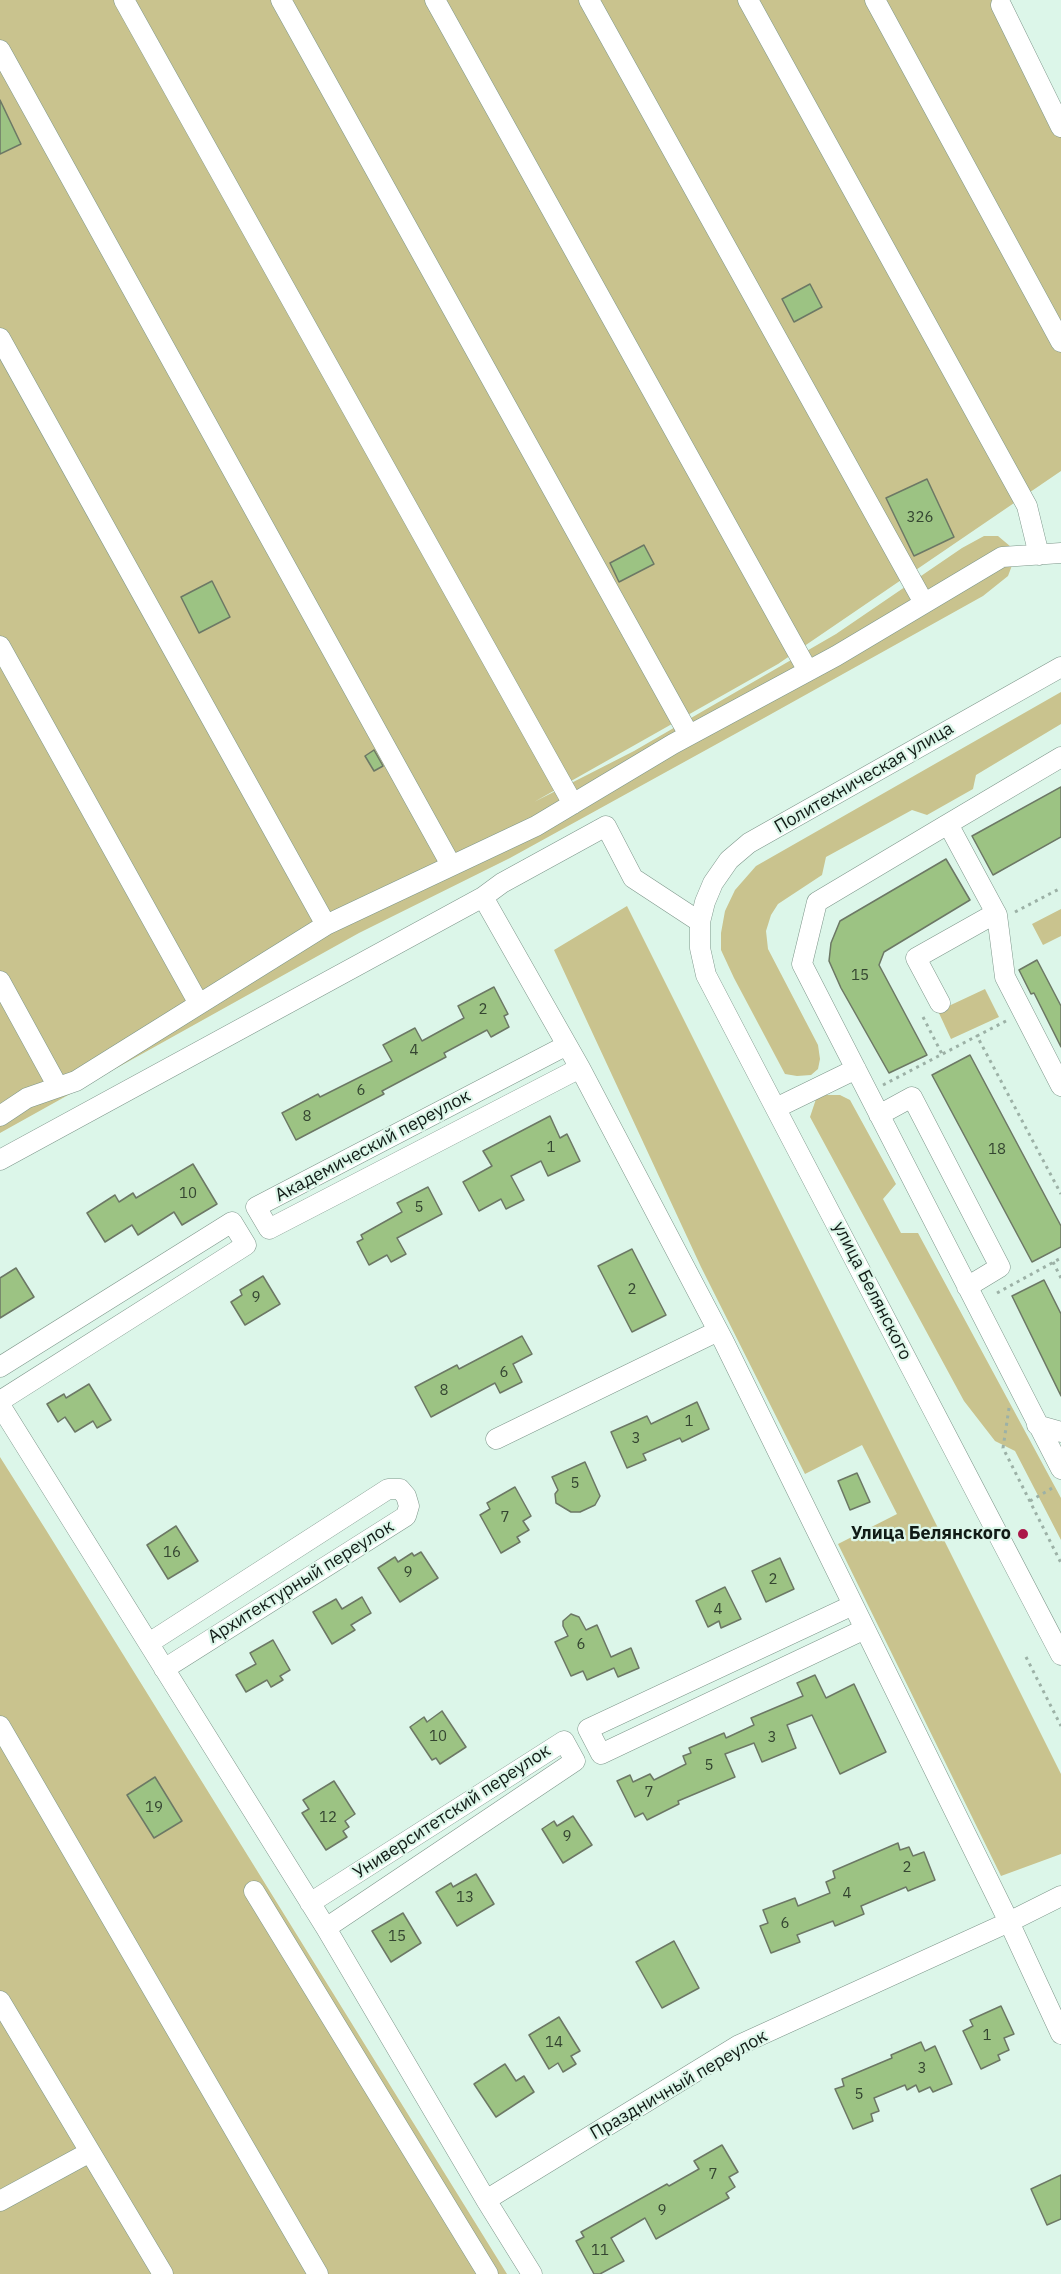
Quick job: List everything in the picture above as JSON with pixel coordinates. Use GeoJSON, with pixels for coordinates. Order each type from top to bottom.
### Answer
{"type":"FeatureCollection","features":[{"type":"Feature","properties":{"kind":"street"},"geometry":{"type":"LineString","coordinates":[[124,0],[573,804]]}},
{"type":"Feature","properties":{"kind":"street"},"geometry":{"type":"LineString","coordinates":[[281,0],[689,735]]}},
{"type":"Feature","properties":{"kind":"street"},"geometry":{"type":"LineString","coordinates":[[435,0],[807,671]]}},
{"type":"Feature","properties":{"kind":"street"},"geometry":{"type":"LineString","coordinates":[[589,0],[924,603]]}},
{"type":"Feature","properties":{"kind":"street"},"geometry":{"type":"LineString","coordinates":[[748,0],[1027,506],[1039,555]]}},
{"type":"Feature","properties":{"kind":"street"},"geometry":{"type":"LineString","coordinates":[[875,0],[1061,342]]}},
{"type":"Feature","properties":{"kind":"street"},"geometry":{"type":"LineString","coordinates":[[1001,6],[1061,127]]}},
{"type":"Feature","properties":{"kind":"street"},"geometry":{"type":"LineString","coordinates":[[0,50],[451,866]]}},
{"type":"Feature","properties":{"kind":"street"},"geometry":{"type":"LineString","coordinates":[[0,338],[326,925]]}},
{"type":"Feature","properties":{"kind":"street"},"geometry":{"type":"LineString","coordinates":[[0,1116],[27,1098],[76,1081],[326,925],[536,826],[689,735],[807,671],[1002,557],[1061,553]]}},
{"type":"Feature","properties":{"kind":"street"},"geometry":{"type":"LineString","coordinates":[[0,646],[199,1004]]}},
{"type":"Feature","properties":{"kind":"street","name":"Политехническая улица"},"geometry":{"type":"LineString","coordinates":[[700,922],[713,884],[729,860],[749,843],[1061,667]]}},
{"type":"Feature","properties":{"kind":"street"},"geometry":{"type":"LineString","coordinates":[[1061,758],[817,902],[802,964],[1061,1469]]}},
{"type":"Feature","properties":{"kind":"street"},"geometry":{"type":"LineString","coordinates":[[948,824],[997,917],[1005,977],[1061,1086]]}},
{"type":"Feature","properties":{"kind":"street"},"geometry":{"type":"LineString","coordinates":[[0,1160],[483,897],[502,883],[606,826],[633,878],[700,922]]}},
{"type":"Feature","properties":{"kind":"street"},"geometry":{"type":"LineString","coordinates":[[483,897],[580,1068],[718,1331],[1009,1922],[1061,2034]]}},
{"type":"Feature","properties":{"kind":"street"},"geometry":{"type":"LineString","coordinates":[[940,1002],[916,958],[997,917]]}},
{"type":"Feature","properties":{"kind":"street","name":"улица Белянского"},"geometry":{"type":"LineString","coordinates":[[700,922],[700,948],[706,975],[1061,1655]]}},
{"type":"Feature","properties":{"kind":"street"},"geometry":{"type":"LineString","coordinates":[[0,981],[58,1087]]}},
{"type":"Feature","properties":{"kind":"street","name":"Академический переулок"},"geometry":{"type":"LineString","coordinates":[[567,1045],[256,1207],[269,1229],[580,1068]]}},
{"type":"Feature","properties":{"kind":"street"},"geometry":{"type":"LineString","coordinates":[[776,1108],[856,1069]]}},
{"type":"Feature","properties":{"kind":"street"},"geometry":{"type":"LineString","coordinates":[[879,1115],[912,1097],[1000,1267],[971,1296]]}},
{"type":"Feature","properties":{"kind":"street"},"geometry":{"type":"LineString","coordinates":[[0,1367],[232,1222],[246,1245],[0,1403],[326,1928],[532,2274]]}},
{"type":"Feature","properties":{"kind":"street"},"geometry":{"type":"LineString","coordinates":[[496,1439],[718,1331]]}},
{"type":"Feature","properties":{"kind":"street"},"geometry":{"type":"LineString","coordinates":[[1037,1425],[1061,1432]]}},
{"type":"Feature","properties":{"kind":"street","name":"Архитектурный переулок"},"geometry":{"type":"LineString","coordinates":[[149,1643],[388,1490],[400,1489],[406,1496],[409,1506],[406,1516],[164,1669]]}},
{"type":"Feature","properties":{"kind":"street"},"geometry":{"type":"LineString","coordinates":[[853,1605],[588,1729],[601,1754],[865,1629]]}},
{"type":"Feature","properties":{"kind":"street"},"geometry":{"type":"LineString","coordinates":[[0,1726],[318,2274]]}},
{"type":"Feature","properties":{"kind":"street","name":"Университетский переулок"},"geometry":{"type":"LineString","coordinates":[[310,1903],[564,1741],[575,1761],[326,1928]]}},
{"type":"Feature","properties":{"kind":"street"},"geometry":{"type":"LineString","coordinates":[[254,1891],[488,2274]]}},
{"type":"Feature","properties":{"kind":"street","name":"Праздничный переулок"},"geometry":{"type":"LineString","coordinates":[[486,2199],[739,2045],[1061,1896]]}},
{"type":"Feature","properties":{"kind":"street"},"geometry":{"type":"LineString","coordinates":[[0,2001],[163,2274]]}},
{"type":"Feature","properties":{"kind":"street"},"geometry":{"type":"LineString","coordinates":[[0,2201],[90,2152]]}},
{"type":"Feature","properties":{"kind":"path"},"geometry":{"type":"LineString","coordinates":[[997,917],[1061,888]]}},
{"type":"Feature","properties":{"kind":"path"},"geometry":{"type":"LineString","coordinates":[[868,1093],[1023,1012]]}},
{"type":"Feature","properties":{"kind":"path"},"geometry":{"type":"LineString","coordinates":[[923,1017],[942,1054]]}},
{"type":"Feature","properties":{"kind":"path"},"geometry":{"type":"LineString","coordinates":[[977,1036],[1061,1194]]}},
{"type":"Feature","properties":{"kind":"path"},"geometry":{"type":"LineString","coordinates":[[971,1296],[1061,1258]]}},
{"type":"Feature","properties":{"kind":"path"},"geometry":{"type":"LineString","coordinates":[[1053,1262],[1061,1278]]}},
{"type":"Feature","properties":{"kind":"path"},"geometry":{"type":"LineString","coordinates":[[1013,1379],[1003,1448],[1061,1563]]}},
{"type":"Feature","properties":{"kind":"path"},"geometry":{"type":"LineString","coordinates":[[1030,1501],[1061,1483]]}},
{"type":"Feature","properties":{"kind":"path"},"geometry":{"type":"LineString","coordinates":[[1026,1657],[1061,1726]]}},
{"type":"Feature","properties":{"kind":"shaded area"},"geometry":{"type":"Polygon","coordinates":[[[0,0],[1007,0],[1061,109],[1061,471],[778,664],[534,802],[634,751],[836,634],[962,548],[984,536],[998,536],[1017,552],[1008,576],[983,596],[764,718],[510,858],[359,933],[0,1133],[0,0]]]}},
{"type":"Feature","properties":{"kind":"shaded area"},"geometry":{"type":"Polygon","coordinates":[[[1061,692],[1061,724],[976,775],[973,789],[927,815],[912,810],[826,857],[822,875],[778,904],[771,915],[766,931],[768,949],[818,1045],[820,1059],[818,1069],[811,1075],[785,1074],[721,950],[725,911],[735,890],[756,866],[1061,692]]]}},
{"type":"Feature","properties":{"kind":"shaded area"},"geometry":{"type":"Polygon","coordinates":[[[627,906],[1061,1774],[1061,1854],[1001,1876],[838,1544],[897,1514],[862,1445],[805,1474],[701,1267],[554,950],[627,906]]]}},
{"type":"Feature","properties":{"kind":"shaded area"},"geometry":{"type":"Polygon","coordinates":[[[1061,909],[1061,936],[1043,945],[1032,924],[1061,909]]]}},
{"type":"Feature","properties":{"kind":"shaded area"},"geometry":{"type":"Polygon","coordinates":[[[985,989],[999,1017],[951,1039],[938,1011],[985,989]]]}},
{"type":"Feature","properties":{"kind":"shaded area"},"geometry":{"type":"Polygon","coordinates":[[[826,1095],[840,1095],[850,1100],[896,1184],[883,1199],[901,1233],[918,1233],[1061,1498],[1061,1540],[1015,1451],[995,1441],[964,1401],[810,1117],[816,1099],[826,1095]]]}},
{"type":"Feature","properties":{"kind":"shaded area"},"geometry":{"type":"Polygon","coordinates":[[[0,1457],[46,1530],[507,2274],[0,2274],[0,1457]]]}},
{"type":"Feature","properties":{"kind":"building"},"geometry":{"type":"Polygon","coordinates":[[[0,100],[21,144],[0,154],[0,100]]]}},
{"type":"Feature","properties":{"kind":"building"},"geometry":{"type":"Polygon","coordinates":[[[810,284],[822,307],[794,322],[782,299],[810,284]]]}},
{"type":"Feature","properties":{"kind":"building"},"geometry":{"type":"Polygon","coordinates":[[[927,479],[954,537],[914,556],[886,498],[927,479]]]}},
{"type":"Feature","properties":{"kind":"building"},"geometry":{"type":"Polygon","coordinates":[[[644,545],[654,564],[619,582],[610,563],[644,545]]]}},
{"type":"Feature","properties":{"kind":"building"},"geometry":{"type":"Polygon","coordinates":[[[212,581],[230,617],[199,633],[181,597],[212,581]]]}},
{"type":"Feature","properties":{"kind":"building"},"geometry":{"type":"Polygon","coordinates":[[[374,750],[383,766],[374,771],[365,756],[374,750]]]}},
{"type":"Feature","properties":{"kind":"building"},"geometry":{"type":"Polygon","coordinates":[[[1061,787],[1061,837],[993,875],[972,836],[1061,787]]]}},
{"type":"Feature","properties":{"kind":"building"},"geometry":{"type":"Polygon","coordinates":[[[946,859],[970,900],[884,952],[879,965],[927,1055],[889,1073],[841,988],[829,961],[831,943],[840,921],[946,859]]]}},
{"type":"Feature","properties":{"kind":"building"},"geometry":{"type":"Polygon","coordinates":[[[1037,960],[1061,1006],[1061,1047],[1034,993],[1031,994],[1019,970],[1037,960]]]}},
{"type":"Feature","properties":{"kind":"building"},"geometry":{"type":"Polygon","coordinates":[[[494,987],[508,1014],[504,1016],[509,1027],[491,1037],[487,1030],[444,1053],[446,1057],[382,1091],[384,1094],[296,1140],[282,1113],[392,1061],[383,1045],[415,1028],[422,1041],[464,1018],[458,1006],[494,987]]]}},
{"type":"Feature","properties":{"kind":"building"},"geometry":{"type":"Polygon","coordinates":[[[970,1055],[1061,1226],[1061,1247],[1032,1262],[932,1075],[970,1055]]]}},
{"type":"Feature","properties":{"kind":"building"},"geometry":{"type":"Polygon","coordinates":[[[550,1116],[560,1138],[567,1134],[580,1161],[548,1176],[541,1161],[511,1176],[524,1200],[506,1209],[501,1199],[479,1211],[463,1182],[492,1166],[483,1151],[550,1116]]]}},
{"type":"Feature","properties":{"kind":"building"},"geometry":{"type":"Polygon","coordinates":[[[193,1164],[217,1204],[182,1225],[174,1212],[138,1235],[132,1225],[105,1242],[87,1213],[115,1195],[119,1202],[133,1193],[136,1198],[193,1164]]]}},
{"type":"Feature","properties":{"kind":"building"},"geometry":{"type":"Polygon","coordinates":[[[428,1187],[442,1214],[397,1238],[406,1254],[391,1262],[387,1255],[369,1265],[357,1242],[363,1239],[361,1235],[402,1212],[397,1203],[428,1187]]]}},
{"type":"Feature","properties":{"kind":"building"},"geometry":{"type":"Polygon","coordinates":[[[632,1249],[666,1315],[632,1332],[598,1266],[632,1249]]]}},
{"type":"Feature","properties":{"kind":"building"},"geometry":{"type":"Polygon","coordinates":[[[16,1268],[34,1297],[0,1318],[0,1278],[16,1268]]]}},
{"type":"Feature","properties":{"kind":"building"},"geometry":{"type":"Polygon","coordinates":[[[263,1276],[280,1304],[245,1325],[231,1302],[242,1295],[240,1290],[263,1276]]]}},
{"type":"Feature","properties":{"kind":"building"},"geometry":{"type":"Polygon","coordinates":[[[1044,1280],[1061,1314],[1061,1396],[1012,1296],[1044,1280]]]}},
{"type":"Feature","properties":{"kind":"building"},"geometry":{"type":"Polygon","coordinates":[[[522,1336],[532,1354],[513,1364],[522,1382],[500,1393],[495,1383],[431,1417],[415,1387],[457,1365],[459,1369],[522,1336]]]}},
{"type":"Feature","properties":{"kind":"building"},"geometry":{"type":"Polygon","coordinates":[[[89,1384],[111,1420],[97,1428],[93,1421],[75,1432],[65,1417],[58,1422],[47,1404],[64,1394],[66,1398],[89,1384]]]}},
{"type":"Feature","properties":{"kind":"building"},"geometry":{"type":"Polygon","coordinates":[[[697,1402],[709,1429],[682,1442],[680,1438],[643,1454],[646,1460],[627,1468],[611,1432],[647,1416],[651,1424],[697,1402]]]}},
{"type":"Feature","properties":{"kind":"building"},"geometry":{"type":"Polygon","coordinates":[[[585,1462],[600,1496],[595,1505],[580,1512],[571,1512],[556,1503],[555,1494],[558,1490],[552,1477],[585,1462]]]}},
{"type":"Feature","properties":{"kind":"building"},"geometry":{"type":"Polygon","coordinates":[[[857,1473],[870,1502],[850,1510],[838,1481],[857,1473]]]}},
{"type":"Feature","properties":{"kind":"building"},"geometry":{"type":"Polygon","coordinates":[[[515,1487],[531,1516],[523,1521],[529,1530],[517,1537],[520,1542],[501,1553],[480,1515],[490,1509],[487,1503],[515,1487]]]}},
{"type":"Feature","properties":{"kind":"building"},"geometry":{"type":"Polygon","coordinates":[[[176,1526],[198,1561],[168,1579],[147,1545],[176,1526]]]}},
{"type":"Feature","properties":{"kind":"building"},"geometry":{"type":"Polygon","coordinates":[[[421,1552],[438,1578],[400,1602],[378,1568],[395,1557],[398,1562],[412,1553],[414,1556],[421,1552]]]}},
{"type":"Feature","properties":{"kind":"building"},"geometry":{"type":"Polygon","coordinates":[[[780,1558],[794,1589],[766,1602],[752,1571],[780,1558]]]}},
{"type":"Feature","properties":{"kind":"building"},"geometry":{"type":"Polygon","coordinates":[[[725,1587],[741,1619],[721,1628],[719,1621],[708,1627],[696,1601],[725,1587]]]}},
{"type":"Feature","properties":{"kind":"building"},"geometry":{"type":"Polygon","coordinates":[[[362,1597],[371,1613],[351,1625],[355,1630],[332,1644],[313,1612],[336,1599],[342,1609],[362,1597]]]}},
{"type":"Feature","properties":{"kind":"building"},"geometry":{"type":"Polygon","coordinates":[[[571,1614],[579,1617],[586,1630],[597,1625],[611,1657],[631,1648],[639,1668],[618,1677],[614,1668],[587,1680],[583,1671],[571,1676],[555,1642],[568,1636],[563,1621],[571,1614]]]}},
{"type":"Feature","properties":{"kind":"building"},"geometry":{"type":"Polygon","coordinates":[[[273,1640],[290,1670],[280,1676],[283,1680],[271,1687],[267,1680],[246,1692],[236,1675],[256,1664],[250,1653],[273,1640]]]}},
{"type":"Feature","properties":{"kind":"building"},"geometry":{"type":"Polygon","coordinates":[[[815,1675],[826,1698],[854,1684],[886,1752],[840,1774],[812,1715],[787,1725],[796,1748],[762,1762],[754,1743],[725,1754],[735,1777],[678,1801],[679,1804],[647,1820],[643,1813],[635,1817],[617,1781],[630,1775],[633,1782],[650,1774],[654,1780],[686,1764],[683,1756],[691,1753],[689,1748],[724,1733],[726,1738],[754,1725],[751,1718],[803,1696],[797,1683],[815,1675]]]}},
{"type":"Feature","properties":{"kind":"building"},"geometry":{"type":"Polygon","coordinates":[[[442,1711],[466,1747],[440,1764],[436,1758],[432,1760],[410,1727],[424,1717],[427,1722],[442,1711]]]}},
{"type":"Feature","properties":{"kind":"building"},"geometry":{"type":"Polygon","coordinates":[[[155,1777],[182,1821],[154,1838],[127,1795],[155,1777]]]}},
{"type":"Feature","properties":{"kind":"building"},"geometry":{"type":"Polygon","coordinates":[[[334,1781],[355,1814],[345,1821],[349,1827],[343,1831],[347,1837],[326,1850],[302,1813],[309,1809],[303,1800],[334,1781]]]}},
{"type":"Feature","properties":{"kind":"building"},"geometry":{"type":"Polygon","coordinates":[[[573,1816],[592,1845],[563,1863],[542,1829],[554,1821],[557,1826],[573,1816]]]}},
{"type":"Feature","properties":{"kind":"building"},"geometry":{"type":"Polygon","coordinates":[[[898,1843],[900,1850],[909,1847],[913,1856],[924,1852],[935,1880],[908,1891],[906,1887],[861,1906],[864,1914],[835,1926],[833,1921],[797,1935],[800,1942],[771,1953],[760,1926],[768,1923],[763,1910],[795,1898],[798,1906],[830,1893],[826,1882],[835,1878],[833,1871],[898,1843]]]}},
{"type":"Feature","properties":{"kind":"building"},"geometry":{"type":"Polygon","coordinates":[[[476,1874],[494,1904],[457,1926],[436,1892],[451,1883],[453,1887],[476,1874]]]}},
{"type":"Feature","properties":{"kind":"building"},"geometry":{"type":"Polygon","coordinates":[[[403,1913],[421,1943],[391,1962],[372,1931],[403,1913]]]}},
{"type":"Feature","properties":{"kind":"building"},"geometry":{"type":"Polygon","coordinates":[[[674,1941],[699,1988],[662,2008],[636,1962],[674,1941]]]}},
{"type":"Feature","properties":{"kind":"building"},"geometry":{"type":"Polygon","coordinates":[[[1001,2006],[1014,2034],[1004,2038],[1009,2050],[998,2055],[1000,2060],[981,2069],[963,2031],[973,2026],[970,2020],[1001,2006]]]}},
{"type":"Feature","properties":{"kind":"building"},"geometry":{"type":"Polygon","coordinates":[[[559,2017],[580,2051],[571,2056],[576,2064],[563,2072],[558,2063],[549,2069],[529,2035],[559,2017]]]}},
{"type":"Feature","properties":{"kind":"building"},"geometry":{"type":"Polygon","coordinates":[[[921,2042],[925,2051],[935,2046],[952,2084],[933,2092],[930,2087],[919,2092],[916,2085],[907,2090],[905,2085],[874,2098],[879,2111],[871,2114],[873,2121],[853,2129],[835,2089],[844,2086],[842,2079],[892,2058],[891,2055],[921,2042]]]}},
{"type":"Feature","properties":{"kind":"building"},"geometry":{"type":"Polygon","coordinates":[[[505,2064],[516,2081],[524,2076],[534,2092],[496,2117],[474,2084],[505,2064]]]}},
{"type":"Feature","properties":{"kind":"building"},"geometry":{"type":"Polygon","coordinates":[[[722,2145],[738,2172],[729,2177],[735,2187],[726,2193],[729,2198],[656,2239],[645,2218],[611,2238],[624,2261],[600,2274],[594,2274],[576,2241],[584,2237],[581,2232],[667,2184],[669,2186],[699,2169],[694,2161],[722,2145]]]}},
{"type":"Feature","properties":{"kind":"building"},"geometry":{"type":"Polygon","coordinates":[[[1061,2175],[1061,2219],[1047,2225],[1031,2189],[1061,2175]]]}},
{"type":"Feature","properties":{"kind":"place","name":"Улица Белянского"},"geometry":{"type":"Point","coordinates":[1023,1534]}}]}
